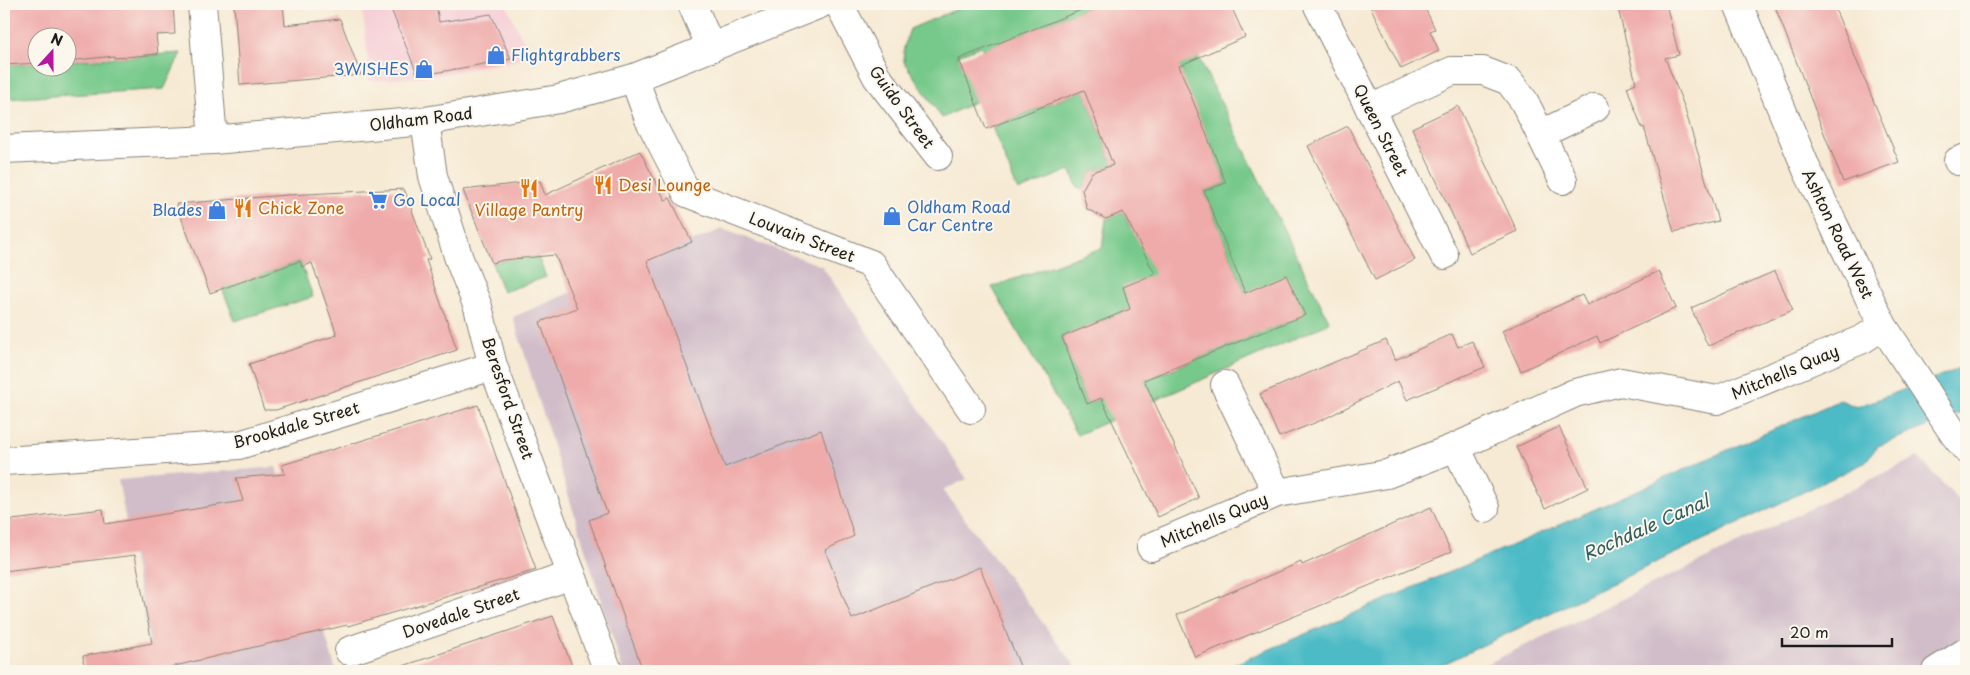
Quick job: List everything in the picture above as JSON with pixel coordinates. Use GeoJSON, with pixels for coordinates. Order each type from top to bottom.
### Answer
{"type":"FeatureCollection","features":[{"type":"Feature","properties":{"kind":"main road"},"geometry":{"type":"LineString","coordinates":[[202,4],[213,140]]}},
{"type":"Feature","properties":{"kind":"main road"},"geometry":{"type":"LineString","coordinates":[[692,4],[711,48]]}},
{"type":"Feature","properties":{"kind":"main road","name":"Oldham Road"},"geometry":{"type":"LineString","coordinates":[[4,149],[213,140],[425,121],[559,99],[634,78],[820,4]]}},
{"type":"Feature","properties":{"kind":"main road","name":"Guido Street"},"geometry":{"type":"LineString","coordinates":[[839,4],[877,77],[938,156]]}},
{"type":"Feature","properties":{"kind":"main road","name":"Queen Street"},"geometry":{"type":"LineString","coordinates":[[1317,4],[1444,256]]}},
{"type":"Feature","properties":{"kind":"main road","name":"Ashton Road West"},"geometry":{"type":"LineString","coordinates":[[1738,4],[1807,170],[1883,326],[1960,441]]}},
{"type":"Feature","properties":{"kind":"main road"},"geometry":{"type":"LineString","coordinates":[[1370,109],[1452,71],[1483,71],[1509,81],[1524,101],[1564,180]]}},
{"type":"Feature","properties":{"kind":"main road","name":"Louvain Street"},"geometry":{"type":"LineString","coordinates":[[634,78],[649,119],[686,193],[871,264],[971,409]]}},
{"type":"Feature","properties":{"kind":"main road"},"geometry":{"type":"LineString","coordinates":[[1541,134],[1595,108]]}},
{"type":"Feature","properties":{"kind":"main road","name":"Beresford Street"},"geometry":{"type":"LineString","coordinates":[[425,121],[432,176],[459,258],[478,307],[493,366],[608,671]]}},
{"type":"Feature","properties":{"kind":"main road","name":"Mitchells Quay"},"geometry":{"type":"LineString","coordinates":[[1151,547],[1277,492],[1388,474],[1456,447],[1575,394],[1621,382],[1717,400],[1864,339],[1883,326]]}},
{"type":"Feature","properties":{"kind":"main road","name":"Brookdale Street"},"geometry":{"type":"LineString","coordinates":[[4,461],[239,445],[493,366]]}},
{"type":"Feature","properties":{"kind":"main road","name":"Mitchells Quay"},"geometry":{"type":"LineString","coordinates":[[1225,385],[1277,492]]}},
{"type":"Feature","properties":{"kind":"main road"},"geometry":{"type":"LineString","coordinates":[[1456,447],[1485,508]]}},
{"type":"Feature","properties":{"kind":"main road","name":"Dovedale Street"},"geometry":{"type":"LineString","coordinates":[[349,651],[572,575]]}},
{"type":"Feature","properties":{"kind":"main road"},"geometry":{"type":"LineString","coordinates":[[1936,671],[1966,652]]}},
{"type":"Feature","properties":{"kind":"shaded area"},"geometry":{"type":"Polygon","coordinates":[[[362,4],[506,4],[530,55],[511,62],[434,76],[370,81],[362,4]]]}},
{"type":"Feature","properties":{"kind":"shaded area"},"geometry":{"type":"Polygon","coordinates":[[[722,229],[822,266],[967,479],[943,490],[1079,671],[623,671],[513,317],[722,229]]]}},
{"type":"Feature","properties":{"kind":"shaded area"},"geometry":{"type":"Polygon","coordinates":[[[1918,457],[1966,508],[1966,671],[1472,671],[1918,457]]]}},
{"type":"Feature","properties":{"kind":"shaded area"},"geometry":{"type":"Polygon","coordinates":[[[276,467],[336,671],[155,671],[118,480],[276,467]]]}},
{"type":"Feature","properties":{"kind":"green space"},"geometry":{"type":"Polygon","coordinates":[[[969,4],[1096,4],[983,50],[981,46],[958,55],[976,101],[942,118],[904,62],[904,47],[910,29],[969,4]]]}},
{"type":"Feature","properties":{"kind":"green space"},"geometry":{"type":"Polygon","coordinates":[[[1152,4],[1176,4],[1195,50],[1330,323],[1077,435],[992,287],[1102,248],[1106,219],[1123,212],[1130,227],[1139,223],[1157,273],[1130,309],[1062,337],[1087,404],[1304,315],[1245,293],[1204,191],[1226,183],[1152,4]]]}},
{"type":"Feature","properties":{"kind":"green space"},"geometry":{"type":"Polygon","coordinates":[[[181,53],[164,89],[4,99],[4,65],[28,64],[28,78],[78,78],[78,60],[181,53]]]}},
{"type":"Feature","properties":{"kind":"green space"},"geometry":{"type":"Polygon","coordinates":[[[1084,90],[1113,165],[1092,172],[1082,190],[1078,188],[1070,170],[1018,191],[992,127],[1084,90]]]}},
{"type":"Feature","properties":{"kind":"green space"},"geometry":{"type":"Polygon","coordinates":[[[525,256],[538,257],[546,277],[503,292],[492,263],[525,256]]]}},
{"type":"Feature","properties":{"kind":"green space"},"geometry":{"type":"Polygon","coordinates":[[[300,261],[313,297],[235,321],[213,265],[254,277],[300,261]]]}},
{"type":"Feature","properties":{"kind":"water","name":"Rochdale Canal"},"geometry":{"type":"Polygon","coordinates":[[[1966,363],[1966,411],[1878,446],[1864,463],[1429,671],[1219,671],[1566,522],[1840,400],[1857,407],[1954,371],[1966,363]]]}},
{"type":"Feature","properties":{"kind":"building"},"geometry":{"type":"Polygon","coordinates":[[[4,4],[173,4],[175,34],[156,35],[158,54],[78,60],[78,28],[28,28],[28,64],[4,65],[4,4]]]}},
{"type":"Feature","properties":{"kind":"building"},"geometry":{"type":"Polygon","coordinates":[[[234,4],[283,4],[285,25],[340,19],[361,75],[240,85],[234,4]]]}},
{"type":"Feature","properties":{"kind":"building"},"geometry":{"type":"Polygon","coordinates":[[[389,4],[436,4],[439,22],[491,14],[511,59],[418,76],[389,4]]]}},
{"type":"Feature","properties":{"kind":"building"},"geometry":{"type":"Polygon","coordinates":[[[1096,4],[1230,4],[1245,37],[1179,66],[1226,183],[1204,191],[1245,293],[1286,275],[1305,315],[1144,380],[1199,498],[1158,517],[1101,398],[1087,404],[1062,337],[1130,309],[1123,287],[1155,274],[1123,212],[1106,219],[1087,209],[1082,190],[1092,172],[1113,165],[1084,90],[986,129],[959,59],[1096,4]]]}},
{"type":"Feature","properties":{"kind":"building"},"geometry":{"type":"Polygon","coordinates":[[[1369,4],[1423,4],[1435,29],[1430,31],[1439,51],[1401,69],[1369,4]]]}},
{"type":"Feature","properties":{"kind":"building"},"geometry":{"type":"Polygon","coordinates":[[[1617,4],[1666,4],[1679,55],[1665,58],[1684,106],[1718,221],[1674,232],[1644,127],[1642,128],[1627,87],[1636,83],[1617,4]]]}},
{"type":"Feature","properties":{"kind":"building"},"geometry":{"type":"Polygon","coordinates":[[[1774,4],[1833,4],[1899,162],[1843,182],[1774,4]]]}},
{"type":"Feature","properties":{"kind":"building"},"geometry":{"type":"Polygon","coordinates":[[[1458,106],[1517,231],[1470,253],[1412,128],[1458,106]]]}},
{"type":"Feature","properties":{"kind":"building"},"geometry":{"type":"Polygon","coordinates":[[[1348,126],[1415,260],[1375,280],[1308,146],[1348,126]]]}},
{"type":"Feature","properties":{"kind":"building"},"geometry":{"type":"Polygon","coordinates":[[[640,151],[665,200],[670,198],[692,242],[647,261],[725,467],[821,430],[854,536],[825,550],[852,619],[980,567],[1022,671],[643,671],[589,520],[607,513],[540,322],[577,308],[555,255],[503,260],[492,263],[463,190],[540,181],[545,195],[640,151]]]}},
{"type":"Feature","properties":{"kind":"building"},"geometry":{"type":"Polygon","coordinates":[[[404,189],[430,259],[426,260],[457,350],[276,410],[264,410],[249,364],[337,335],[312,263],[302,267],[300,261],[210,293],[176,204],[287,195],[404,189]]]}},
{"type":"Feature","properties":{"kind":"building"},"geometry":{"type":"Polygon","coordinates":[[[1659,271],[1676,308],[1600,343],[1597,336],[1521,371],[1502,331],[1582,295],[1587,305],[1659,271]]]}},
{"type":"Feature","properties":{"kind":"building"},"geometry":{"type":"Polygon","coordinates":[[[1775,271],[1793,310],[1708,346],[1691,308],[1775,271]]]}},
{"type":"Feature","properties":{"kind":"building"},"geometry":{"type":"Polygon","coordinates":[[[1452,334],[1458,347],[1472,341],[1485,367],[1407,400],[1398,381],[1322,420],[1279,437],[1260,394],[1386,340],[1395,360],[1452,334]]]}},
{"type":"Feature","properties":{"kind":"building"},"geometry":{"type":"Polygon","coordinates":[[[478,405],[536,570],[348,626],[154,671],[84,671],[83,656],[152,643],[135,555],[4,571],[4,521],[103,509],[105,524],[243,501],[236,478],[285,474],[282,465],[478,405]]]}},
{"type":"Feature","properties":{"kind":"building"},"geometry":{"type":"Polygon","coordinates":[[[1559,427],[1588,488],[1545,509],[1516,447],[1559,427]]]}},
{"type":"Feature","properties":{"kind":"building"},"geometry":{"type":"Polygon","coordinates":[[[1431,507],[1451,552],[1195,657],[1177,615],[1301,562],[1302,565],[1431,507]]]}},
{"type":"Feature","properties":{"kind":"building"},"geometry":{"type":"Polygon","coordinates":[[[553,616],[574,671],[404,671],[403,666],[553,616]]]}},
{"type":"Feature","properties":{"kind":"place","name":"Flightgrabbers"},"geometry":{"type":"Point","coordinates":[496,55]}},
{"type":"Feature","properties":{"kind":"place","name":"3WISHES"},"geometry":{"type":"Point","coordinates":[424,69]}},
{"type":"Feature","properties":{"kind":"place","name":"Desi Lounge"},"geometry":{"type":"Point","coordinates":[603,185]}},
{"type":"Feature","properties":{"kind":"place","name":"Village Pantry"},"geometry":{"type":"Point","coordinates":[529,188]}},
{"type":"Feature","properties":{"kind":"place","name":"Go Local"},"geometry":{"type":"Point","coordinates":[378,200]}},
{"type":"Feature","properties":{"kind":"place","name":"Chick Zone"},"geometry":{"type":"Point","coordinates":[243,208]}},
{"type":"Feature","properties":{"kind":"place","name":"Blades"},"geometry":{"type":"Point","coordinates":[217,210]}},
{"type":"Feature","properties":{"kind":"place","name":"Oldham Road Car Centre"},"geometry":{"type":"Point","coordinates":[892,216]}}]}
